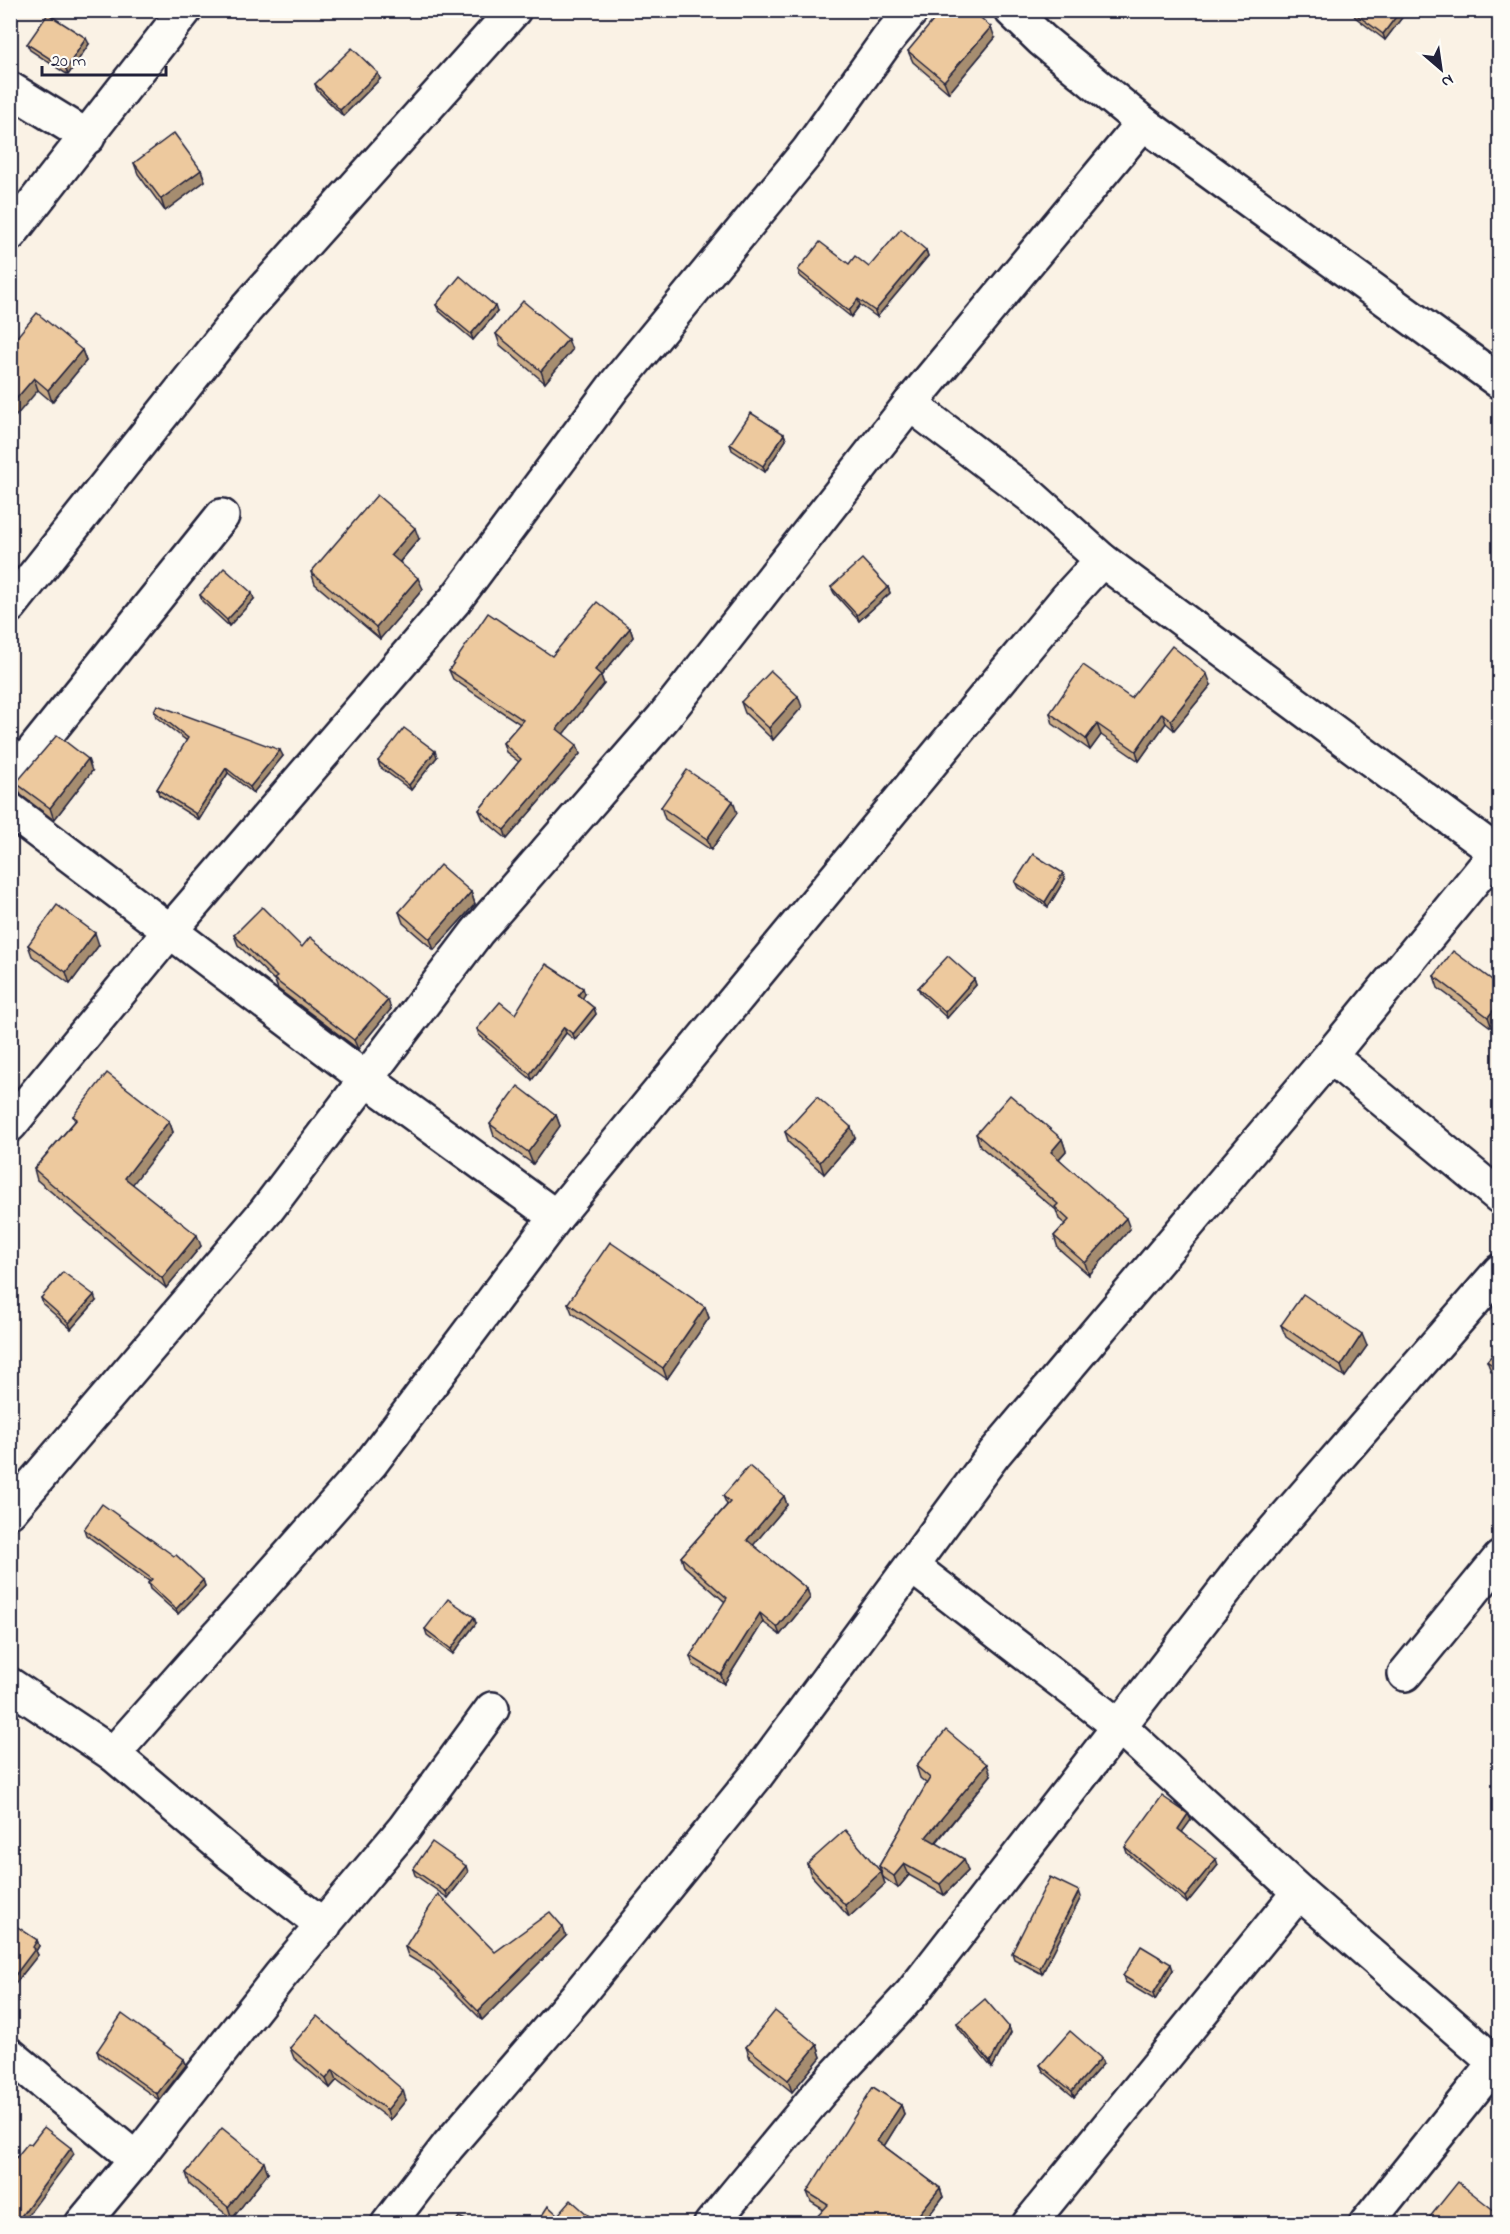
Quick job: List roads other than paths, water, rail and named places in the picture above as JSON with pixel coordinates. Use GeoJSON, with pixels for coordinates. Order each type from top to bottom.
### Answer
{"type":"FeatureCollection","features":[{"type":"Feature","properties":{"kind":"street"},"geometry":{"type":"LineString","coordinates":[[10,234],[185,10]]}},
{"type":"Feature","properties":{"kind":"street"},"geometry":{"type":"LineString","coordinates":[[10,606],[246,309],[514,10]]}},
{"type":"Feature","properties":{"kind":"street"},"geometry":{"type":"LineString","coordinates":[[10,1125],[170,931],[455,600],[615,385],[807,151],[888,39],[912,10]]}},
{"type":"Feature","properties":{"kind":"street"},"geometry":{"type":"LineString","coordinates":[[1011,10],[1042,40],[1143,123],[1500,382]]}},
{"type":"Feature","properties":{"kind":"street"},"geometry":{"type":"LineString","coordinates":[[10,89],[88,137]]}},
{"type":"Feature","properties":{"kind":"street"},"geometry":{"type":"LineString","coordinates":[[10,1511],[266,1211],[477,932],[663,718],[910,404],[1143,123]]}},
{"type":"Feature","properties":{"kind":"street"},"geometry":{"type":"LineString","coordinates":[[388,2223],[448,2146],[579,1994],[756,1776],[994,1454],[1498,854],[1102,560],[1030,496],[910,404]]}},
{"type":"Feature","properties":{"kind":"street"},"geometry":{"type":"LineString","coordinates":[[10,780],[222,516]]}},
{"type":"Feature","properties":{"kind":"street"},"geometry":{"type":"LineString","coordinates":[[113,1754],[371,1464],[556,1217],[1060,607],[1102,560]]}},
{"type":"Feature","properties":{"kind":"street"},"geometry":{"type":"LineString","coordinates":[[10,810],[366,1079],[556,1217]]}},
{"type":"Feature","properties":{"kind":"street"},"geometry":{"type":"LineString","coordinates":[[1330,1056],[1500,1197]]}},
{"type":"Feature","properties":{"kind":"street"},"geometry":{"type":"LineString","coordinates":[[711,2223],[821,2091],[912,1993],[1247,1562],[1500,1271]]}},
{"type":"Feature","properties":{"kind":"street"},"geometry":{"type":"LineString","coordinates":[[1405,1674],[1500,1558]]}},
{"type":"Feature","properties":{"kind":"street"},"geometry":{"type":"LineString","coordinates":[[912,1567],[1119,1726],[1299,1892],[1498,2062],[1366,2223]]}},
{"type":"Feature","properties":{"kind":"street"},"geometry":{"type":"LineString","coordinates":[[10,1684],[113,1754],[232,1855],[324,1926]]}},
{"type":"Feature","properties":{"kind":"street"},"geometry":{"type":"LineString","coordinates":[[82,2223],[136,2159],[280,1976],[404,1829],[492,1709]]}},
{"type":"Feature","properties":{"kind":"street"},"geometry":{"type":"LineString","coordinates":[[1029,2223],[1299,1892]]}},
{"type":"Feature","properties":{"kind":"street"},"geometry":{"type":"LineString","coordinates":[[10,2055],[136,2159]]}}]}
